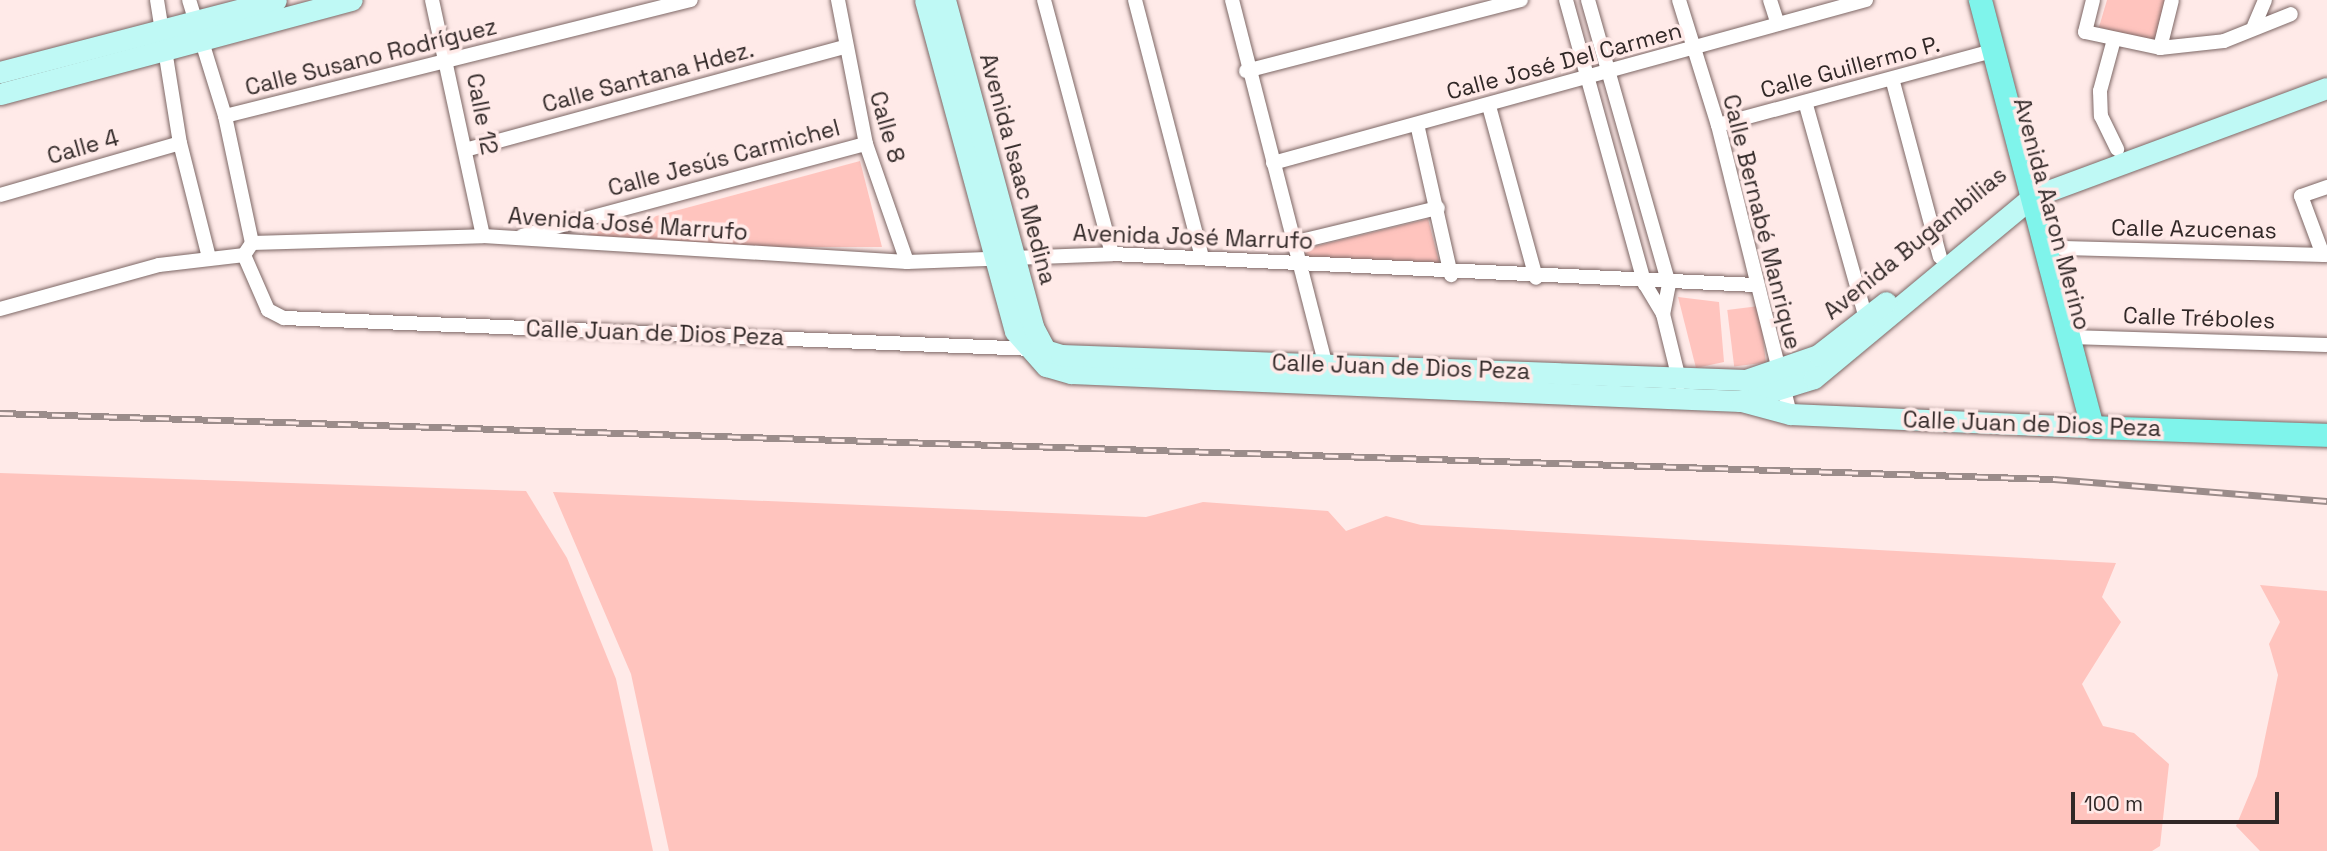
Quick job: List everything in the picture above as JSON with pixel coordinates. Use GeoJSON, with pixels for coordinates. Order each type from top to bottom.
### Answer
{"type":"FeatureCollection","features":[{"type":"Feature","properties":{"kind":"main road"},"geometry":{"type":"LineString","coordinates":[[198,31],[276,0]]}},
{"type":"Feature","properties":{"kind":"main road"},"geometry":{"type":"LineString","coordinates":[[0,94],[164,40],[352,0]]}},
{"type":"Feature","properties":{"kind":"main road","name":"Avenida Isaac Medina"},"geometry":{"type":"LineString","coordinates":[[925,0],[946,39],[1004,256],[1014,331],[1036,349]]}},
{"type":"Feature","properties":{"kind":"main road","name":"Avenida Isaac Medina"},"geometry":{"type":"LineString","coordinates":[[945,0],[946,39]]}},
{"type":"Feature","properties":{"kind":"main road","name":"Avenida Aaron Merino"},"geometry":{"type":"LineString","coordinates":[[1980,0],[1993,51],[2037,187],[2061,248],[2076,337]]}},
{"type":"Feature","properties":{"kind":"main road","name":"Avenida Aaron Merino"},"geometry":{"type":"LineString","coordinates":[[1996,0],[2037,187],[2100,427]]}},
{"type":"Feature","properties":{"kind":"main road"},"geometry":{"type":"LineString","coordinates":[[0,72],[164,40]]}},
{"type":"Feature","properties":{"kind":"main road","name":"Avenida Bugambilias"},"geometry":{"type":"LineString","coordinates":[[1868,327],[1940,257],[2037,187],[2117,149],[2327,73]]}},
{"type":"Feature","properties":{"kind":"main road","name":"Avenida Bugambilias"},"geometry":{"type":"LineString","coordinates":[[1780,382],[1818,355],[1868,327],[2037,187],[2327,88]]}},
{"type":"Feature","properties":{"kind":"main road","name":"Calle Juan de Dios Peza"},"geometry":{"type":"LineString","coordinates":[[1036,349],[1046,366],[1071,373],[1327,372],[1682,388],[1746,380],[1780,382]]}},
{"type":"Feature","properties":{"kind":"main road","name":"Calle Juan de Dios Peza"},"geometry":{"type":"LineString","coordinates":[[1740,401],[1780,382]]}},
{"type":"Feature","properties":{"kind":"main road","name":"Calle Juan de Dios Peza"},"geometry":{"type":"LineString","coordinates":[[1682,388],[1790,414],[2327,435]]}},
{"type":"Feature","properties":{"kind":"street"},"geometry":{"type":"LineString","coordinates":[[0,309],[159,265],[209,258],[180,143],[157,0]]}},
{"type":"Feature","properties":{"kind":"street"},"geometry":{"type":"LineString","coordinates":[[189,0],[225,116],[248,249]]}},
{"type":"Feature","properties":{"kind":"street","name":"Calle 12"},"geometry":{"type":"LineString","coordinates":[[432,0],[449,62],[483,236]]}},
{"type":"Feature","properties":{"kind":"street","name":"Calle Susano Rodríguez"},"geometry":{"type":"LineString","coordinates":[[225,116],[691,0]]}},
{"type":"Feature","properties":{"kind":"street","name":"Calle 8"},"geometry":{"type":"LineString","coordinates":[[838,0],[843,47],[866,144],[907,262]]}},
{"type":"Feature","properties":{"kind":"street"},"geometry":{"type":"LineString","coordinates":[[1044,0],[1112,254]]}},
{"type":"Feature","properties":{"kind":"street"},"geometry":{"type":"LineString","coordinates":[[1135,0],[1202,257]]}},
{"type":"Feature","properties":{"kind":"street"},"geometry":{"type":"LineString","coordinates":[[1232,0],[1246,71],[1273,163],[1327,372]]}},
{"type":"Feature","properties":{"kind":"street"},"geometry":{"type":"LineString","coordinates":[[1246,71],[1521,0]]}},
{"type":"Feature","properties":{"kind":"street"},"geometry":{"type":"LineString","coordinates":[[1566,0],[1645,284],[1663,314],[1682,388]]}},
{"type":"Feature","properties":{"kind":"street"},"geometry":{"type":"LineString","coordinates":[[1588,0],[1669,284],[1663,314]]}},
{"type":"Feature","properties":{"kind":"street","name":"Calle Bernabé Manrique"},"geometry":{"type":"LineString","coordinates":[[1679,0],[1691,49],[1718,125],[1790,414]]}},
{"type":"Feature","properties":{"kind":"street"},"geometry":{"type":"LineString","coordinates":[[1770,0],[1777,24]]}},
{"type":"Feature","properties":{"kind":"street","name":"Calle José Del Carmen"},"geometry":{"type":"LineString","coordinates":[[1273,163],[1489,106],[1587,75],[1866,0]]}},
{"type":"Feature","properties":{"kind":"street"},"geometry":{"type":"LineString","coordinates":[[2093,0],[2085,32],[2113,43],[2160,48],[2224,41],[2254,26],[2291,14]]}},
{"type":"Feature","properties":{"kind":"street"},"geometry":{"type":"LineString","coordinates":[[2160,48],[2172,0]]}},
{"type":"Feature","properties":{"kind":"street"},"geometry":{"type":"LineString","coordinates":[[2254,26],[2265,0]]}},
{"type":"Feature","properties":{"kind":"street"},"geometry":{"type":"LineString","coordinates":[[2113,43],[2100,91],[2101,116],[2117,149]]}},
{"type":"Feature","properties":{"kind":"street","name":"Calle Santana Hdez."},"geometry":{"type":"LineString","coordinates":[[465,150],[843,47]]}},
{"type":"Feature","properties":{"kind":"street","name":"Calle Guillermo P."},"geometry":{"type":"LineString","coordinates":[[1718,125],[1893,82],[1993,51]]}},
{"type":"Feature","properties":{"kind":"street"},"geometry":{"type":"LineString","coordinates":[[1893,82],[1940,257]]}},
{"type":"Feature","properties":{"kind":"street"},"geometry":{"type":"LineString","coordinates":[[1805,105],[1868,327]]}},
{"type":"Feature","properties":{"kind":"street"},"geometry":{"type":"LineString","coordinates":[[1489,106],[1536,278]]}},
{"type":"Feature","properties":{"kind":"street"},"geometry":{"type":"LineString","coordinates":[[1417,124],[1451,275]]}},
{"type":"Feature","properties":{"kind":"street","name":"Calle 4"},"geometry":{"type":"LineString","coordinates":[[0,195],[180,143]]}},
{"type":"Feature","properties":{"kind":"street","name":"Calle Jesús Carmichel"},"geometry":{"type":"LineString","coordinates":[[512,239],[866,144]]}},
{"type":"Feature","properties":{"kind":"street"},"geometry":{"type":"LineString","coordinates":[[2325,255],[2301,196],[2327,187]]}},
{"type":"Feature","properties":{"kind":"street"},"geometry":{"type":"LineString","coordinates":[[1293,243],[1438,208]]}},
{"type":"Feature","properties":{"kind":"street","name":"Avenida José Marrufo"},"geometry":{"type":"LineString","coordinates":[[209,258],[248,249],[483,236],[907,262],[1004,256],[1112,254],[1202,257],[1451,275],[1645,284],[1756,285]]}},
{"type":"Feature","properties":{"kind":"street","name":"Calle Azucenas"},"geometry":{"type":"LineString","coordinates":[[2061,248],[2325,255]]}},
{"type":"Feature","properties":{"kind":"street","name":"Calle Juan de Dios Peza"},"geometry":{"type":"LineString","coordinates":[[248,249],[268,310],[284,318],[1036,349]]}},
{"type":"Feature","properties":{"kind":"street","name":"Calle Tréboles"},"geometry":{"type":"LineString","coordinates":[[2076,337],[2327,345]]}},
{"type":"Feature","properties":{"kind":"shaded area"},"geometry":{"type":"Polygon","coordinates":[[[2107,0],[2165,0],[2154,44],[2099,27],[2107,0]]]}},
{"type":"Feature","properties":{"kind":"shaded area"},"geometry":{"type":"Polygon","coordinates":[[[860,161],[882,247],[706,247],[582,236],[860,161]]]}},
{"type":"Feature","properties":{"kind":"shaded area"},"geometry":{"type":"Polygon","coordinates":[[[1428,219],[1440,265],[1306,257],[1304,249],[1428,219]]]}},
{"type":"Feature","properties":{"kind":"shaded area"},"geometry":{"type":"Polygon","coordinates":[[[1678,297],[1719,302],[1724,362],[1696,368],[1678,297]]]}},
{"type":"Feature","properties":{"kind":"shaded area"},"geometry":{"type":"Polygon","coordinates":[[[1759,306],[1766,363],[1734,366],[1727,310],[1759,306]]]}},
{"type":"Feature","properties":{"kind":"shaded area"},"geometry":{"type":"Polygon","coordinates":[[[0,473],[526,491],[567,558],[616,679],[653,851],[0,851],[0,473]]]}},
{"type":"Feature","properties":{"kind":"shaded area"},"geometry":{"type":"Polygon","coordinates":[[[553,492],[1146,517],[1203,502],[1328,511],[1346,531],[1386,516],[1421,525],[2116,563],[2102,597],[2121,622],[2082,684],[2103,726],[2134,733],[2169,764],[2160,846],[2152,851],[669,851],[631,674],[553,492]]]}},
{"type":"Feature","properties":{"kind":"shaded area"},"geometry":{"type":"Polygon","coordinates":[[[2260,585],[2327,591],[2327,851],[2260,851],[2236,826],[2257,776],[2278,675],[2269,644],[2280,622],[2260,585]]]}},
{"type":"Feature","properties":{"kind":"railway"},"geometry":{"type":"LineString","coordinates":[[0,413],[2054,479],[2327,501]]}}]}
